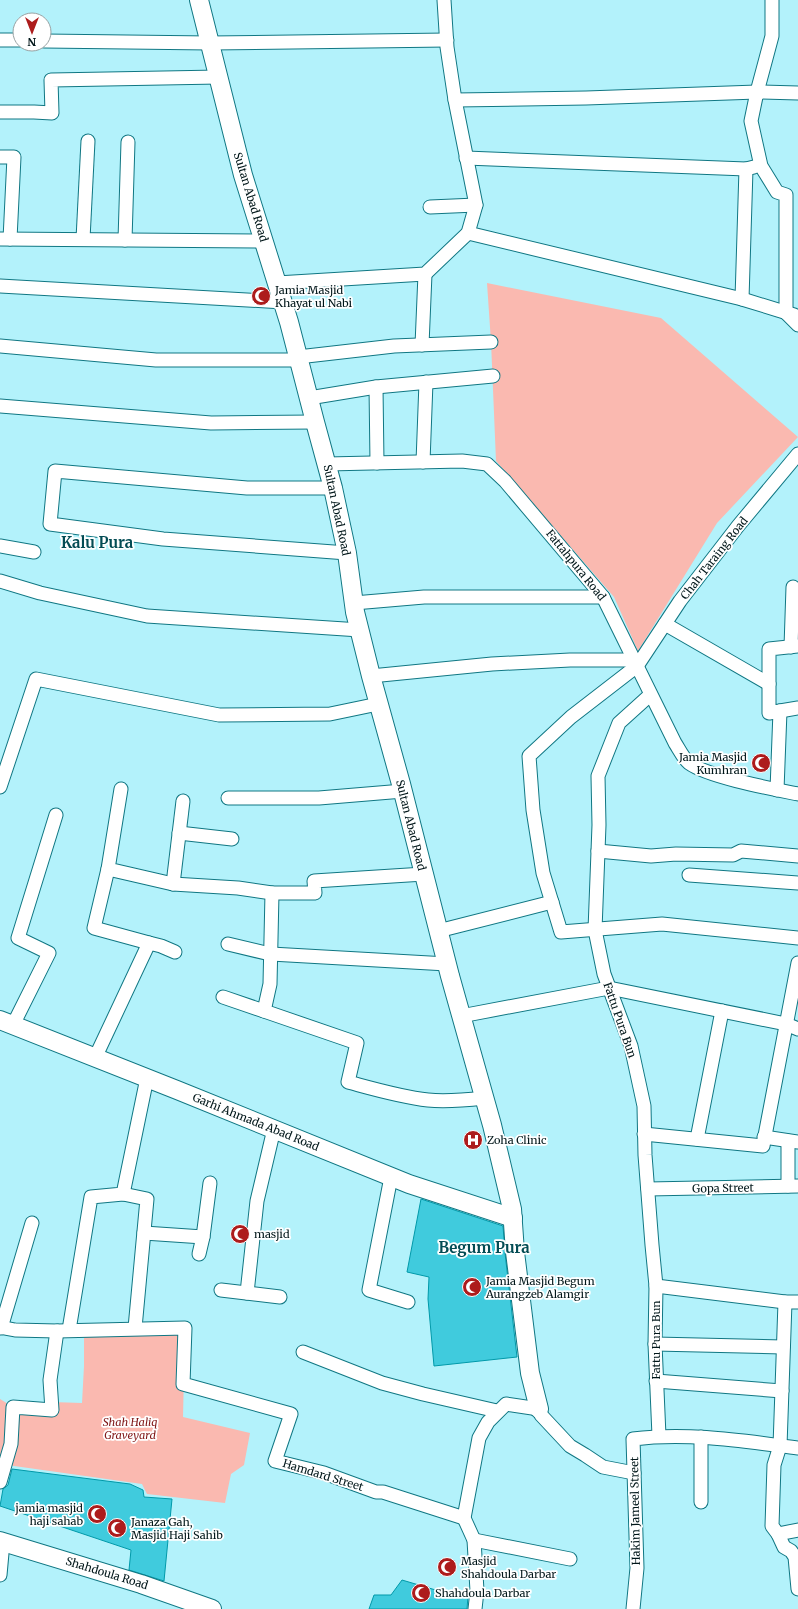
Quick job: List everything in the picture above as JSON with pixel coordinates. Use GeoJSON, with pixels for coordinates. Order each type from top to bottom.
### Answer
{"type":"FeatureCollection","features":[{"type":"Feature","properties":{"kind":"street","name":"Sultan Abad Road"},"geometry":{"type":"LineString","coordinates":[[199,0],[243,175],[283,302],[334,488],[347,553],[354,603],[371,676],[403,790],[438,931],[484,1098],[510,1201],[530,1373],[539,1409]]}},
{"type":"Feature","properties":{"kind":"street"},"geometry":{"type":"LineString","coordinates":[[277,283],[426,274],[468,233],[476,205],[455,100],[447,40],[444,0]]}},
{"type":"Feature","properties":{"kind":"street"},"geometry":{"type":"LineString","coordinates":[[772,0],[772,36],[751,121],[762,166],[777,192],[786,195],[792,315],[798,325]]}},
{"type":"Feature","properties":{"kind":"street"},"geometry":{"type":"LineString","coordinates":[[0,40],[12,40]]}},
{"type":"Feature","properties":{"kind":"street"},"geometry":{"type":"LineString","coordinates":[[52,41],[210,43],[447,40]]}},
{"type":"Feature","properties":{"kind":"street"},"geometry":{"type":"LineString","coordinates":[[0,112],[34,112],[52,114],[51,80],[219,78]]}},
{"type":"Feature","properties":{"kind":"street"},"geometry":{"type":"LineString","coordinates":[[455,100],[586,98],[757,92],[798,93]]}},
{"type":"Feature","properties":{"kind":"street"},"geometry":{"type":"LineString","coordinates":[[83,239],[88,141]]}},
{"type":"Feature","properties":{"kind":"street"},"geometry":{"type":"LineString","coordinates":[[125,240],[128,142]]}},
{"type":"Feature","properties":{"kind":"street"},"geometry":{"type":"LineString","coordinates":[[0,157],[14,157],[5,239],[264,241]]}},
{"type":"Feature","properties":{"kind":"street"},"geometry":{"type":"LineString","coordinates":[[466,158],[746,169],[762,166]]}},
{"type":"Feature","properties":{"kind":"street"},"geometry":{"type":"LineString","coordinates":[[742,299],[746,169]]}},
{"type":"Feature","properties":{"kind":"street"},"geometry":{"type":"LineString","coordinates":[[430,207],[476,205]]}},
{"type":"Feature","properties":{"kind":"street"},"geometry":{"type":"LineString","coordinates":[[468,233],[742,299],[792,315]]}},
{"type":"Feature","properties":{"kind":"street"},"geometry":{"type":"LineString","coordinates":[[422,345],[426,274]]}},
{"type":"Feature","properties":{"kind":"street"},"geometry":{"type":"LineString","coordinates":[[0,286],[283,302]]}},
{"type":"Feature","properties":{"kind":"street"},"geometry":{"type":"LineString","coordinates":[[0,346],[156,360],[298,359],[394,346],[492,342]]}},
{"type":"Feature","properties":{"kind":"street"},"geometry":{"type":"LineString","coordinates":[[309,398],[376,387],[493,376]]}},
{"type":"Feature","properties":{"kind":"street"},"geometry":{"type":"LineString","coordinates":[[423,462],[426,382]]}},
{"type":"Feature","properties":{"kind":"street"},"geometry":{"type":"LineString","coordinates":[[376,387],[377,463]]}},
{"type":"Feature","properties":{"kind":"street"},"geometry":{"type":"LineString","coordinates":[[0,406],[211,423],[315,422]]}},
{"type":"Feature","properties":{"kind":"street","name":"Chah Taraing Road"},"geometry":{"type":"LineString","coordinates":[[552,902],[543,873],[533,810],[529,756],[571,717],[635,663],[665,624],[680,601],[738,526],[798,454]]}},
{"type":"Feature","properties":{"kind":"street","name":"Fattahpura Road"},"geometry":{"type":"LineString","coordinates":[[327,464],[462,461],[487,464],[505,481],[603,597],[650,695],[675,743],[688,762],[699,769],[777,790],[798,794]]}},
{"type":"Feature","properties":{"kind":"street"},"geometry":{"type":"LineString","coordinates":[[334,488],[247,488],[55,471],[50,524],[163,539],[347,553]]}},
{"type":"Feature","properties":{"kind":"street"},"geometry":{"type":"LineString","coordinates":[[0,546],[34,552]]}},
{"type":"Feature","properties":{"kind":"street"},"geometry":{"type":"LineString","coordinates":[[0,581],[40,593],[147,616],[360,630]]}},
{"type":"Feature","properties":{"kind":"street"},"geometry":{"type":"LineString","coordinates":[[793,587],[795,647],[769,648],[769,713],[798,708]]}},
{"type":"Feature","properties":{"kind":"street"},"geometry":{"type":"LineString","coordinates":[[354,603],[424,597],[603,597]]}},
{"type":"Feature","properties":{"kind":"street"},"geometry":{"type":"LineString","coordinates":[[665,624],[769,684]]}},
{"type":"Feature","properties":{"kind":"street"},"geometry":{"type":"LineString","coordinates":[[371,676],[500,664],[570,660],[635,663]]}},
{"type":"Feature","properties":{"kind":"street"},"geometry":{"type":"LineString","coordinates":[[0,787],[36,679],[219,715],[330,714],[378,704]]}},
{"type":"Feature","properties":{"kind":"street","name":"Fattu Pura Bun"},"geometry":{"type":"LineString","coordinates":[[650,695],[619,722],[598,776],[598,851],[595,930],[604,974],[631,1046],[644,1106],[644,1134],[656,1286],[654,1344],[659,1436]]}},
{"type":"Feature","properties":{"kind":"street"},"geometry":{"type":"LineString","coordinates":[[777,790],[780,712]]}},
{"type":"Feature","properties":{"kind":"street"},"geometry":{"type":"LineString","coordinates":[[121,789],[108,869],[94,928],[161,946],[174,952]]}},
{"type":"Feature","properties":{"kind":"street"},"geometry":{"type":"LineString","coordinates":[[228,798],[319,798],[403,790]]}},
{"type":"Feature","properties":{"kind":"street"},"geometry":{"type":"LineString","coordinates":[[173,884],[184,801]]}},
{"type":"Feature","properties":{"kind":"street"},"geometry":{"type":"LineString","coordinates":[[7,1023],[49,953],[18,938],[56,815]]}},
{"type":"Feature","properties":{"kind":"street"},"geometry":{"type":"LineString","coordinates":[[179,833],[232,839]]}},
{"type":"Feature","properties":{"kind":"street"},"geometry":{"type":"LineString","coordinates":[[598,851],[651,856],[676,854],[733,855],[742,851],[798,856]]}},
{"type":"Feature","properties":{"kind":"street"},"geometry":{"type":"LineString","coordinates":[[108,869],[173,884],[238,888],[272,893],[315,893],[314,881],[424,874]]}},
{"type":"Feature","properties":{"kind":"street"},"geometry":{"type":"LineString","coordinates":[[689,875],[798,883]]}},
{"type":"Feature","properties":{"kind":"street"},"geometry":{"type":"LineString","coordinates":[[264,1011],[270,984],[272,893]]}},
{"type":"Feature","properties":{"kind":"street"},"geometry":{"type":"LineString","coordinates":[[438,931],[552,902],[561,932],[662,924],[798,938]]}},
{"type":"Feature","properties":{"kind":"street"},"geometry":{"type":"LineString","coordinates":[[95,1058],[148,943]]}},
{"type":"Feature","properties":{"kind":"street"},"geometry":{"type":"LineString","coordinates":[[228,944],[271,954],[447,964]]}},
{"type":"Feature","properties":{"kind":"street"},"geometry":{"type":"LineString","coordinates":[[644,1134],[763,1146],[792,1026],[798,963]]}},
{"type":"Feature","properties":{"kind":"street"},"geometry":{"type":"LineString","coordinates":[[461,1016],[609,988],[792,1026]]}},
{"type":"Feature","properties":{"kind":"street"},"geometry":{"type":"LineString","coordinates":[[223,997],[357,1043],[348,1082],[393,1094],[428,1100],[458,1101],[484,1098]]}},
{"type":"Feature","properties":{"kind":"street"},"geometry":{"type":"LineString","coordinates":[[697,1139],[722,1011]]}},
{"type":"Feature","properties":{"kind":"street","name":"Garhi Ahmada Abad Road"},"geometry":{"type":"LineString","coordinates":[[7,1023],[391,1177],[513,1218]]}},
{"type":"Feature","properties":{"kind":"street"},"geometry":{"type":"LineString","coordinates":[[123,1194],[147,1078]]}},
{"type":"Feature","properties":{"kind":"street"},"geometry":{"type":"LineString","coordinates":[[247,1293],[257,1201],[274,1129]]}},
{"type":"Feature","properties":{"kind":"street"},"geometry":{"type":"LineString","coordinates":[[764,1137],[793,1142],[793,1186]]}},
{"type":"Feature","properties":{"kind":"street"},"geometry":{"type":"LineString","coordinates":[[391,1177],[369,1290],[408,1302]]}},
{"type":"Feature","properties":{"kind":"street"},"geometry":{"type":"LineString","coordinates":[[199,1254],[203,1237],[210,1183]]}},
{"type":"Feature","properties":{"kind":"street","name":"Gopa Street"},"geometry":{"type":"LineString","coordinates":[[648,1189],[793,1186]]}},
{"type":"Feature","properties":{"kind":"street"},"geometry":{"type":"LineString","coordinates":[[0,1482],[11,1444],[13,1407],[52,1410],[50,1380],[63,1330],[91,1197],[123,1194],[147,1199],[135,1328],[63,1330],[15,1330],[0,1328],[32,1223]]}},
{"type":"Feature","properties":{"kind":"street"},"geometry":{"type":"LineString","coordinates":[[144,1233],[203,1237]]}},
{"type":"Feature","properties":{"kind":"street"},"geometry":{"type":"LineString","coordinates":[[656,1286],[792,1302],[783,1347],[780,1446],[774,1465],[772,1526],[778,1534],[784,1547],[791,1551],[795,1558],[798,1589]]}},
{"type":"Feature","properties":{"kind":"street"},"geometry":{"type":"LineString","coordinates":[[221,1290],[280,1297]]}},
{"type":"Feature","properties":{"kind":"street","name":"Hamdard Street"},"geometry":{"type":"LineString","coordinates":[[135,1328],[185,1328],[183,1384],[291,1414],[276,1460],[324,1473],[376,1492],[383,1492],[464,1518]]}},
{"type":"Feature","properties":{"kind":"street"},"geometry":{"type":"LineString","coordinates":[[654,1344],[783,1347]]}},
{"type":"Feature","properties":{"kind":"street"},"geometry":{"type":"LineString","coordinates":[[303,1352],[382,1383],[498,1411]]}},
{"type":"Feature","properties":{"kind":"street"},"geometry":{"type":"LineString","coordinates":[[656,1381],[782,1391]]}},
{"type":"Feature","properties":{"kind":"street"},"geometry":{"type":"LineString","coordinates":[[475,1609],[477,1591],[474,1540],[464,1518],[479,1438],[488,1422],[506,1404],[539,1409],[541,1415],[570,1446],[603,1467],[634,1473]]}},
{"type":"Feature","properties":{"kind":"street"},"geometry":{"type":"LineString","coordinates":[[659,1436],[701,1437],[798,1448]]}},
{"type":"Feature","properties":{"kind":"street","name":"Hakim Jameel Street"},"geometry":{"type":"LineString","coordinates":[[633,1609],[637,1568],[633,1439],[659,1436]]}},
{"type":"Feature","properties":{"kind":"street"},"geometry":{"type":"LineString","coordinates":[[701,1437],[701,1502]]}},
{"type":"Feature","properties":{"kind":"street"},"geometry":{"type":"LineString","coordinates":[[778,1534],[798,1530]]}},
{"type":"Feature","properties":{"kind":"street"},"geometry":{"type":"LineString","coordinates":[[474,1540],[570,1559]]}},
{"type":"Feature","properties":{"kind":"street"},"geometry":{"type":"LineString","coordinates":[[0,1575],[1,1541]]}},
{"type":"Feature","properties":{"kind":"street","name":"Shahdoula Road"},"geometry":{"type":"LineString","coordinates":[[1,1541],[141,1584],[212,1609]]}},
{"type":"Feature","properties":{"kind":"green space"},"geometry":{"type":"Polygon","coordinates":[[[487,283],[661,318],[798,437],[717,523],[638,651],[614,597],[496,461],[487,283]]]}},
{"type":"Feature","properties":{"kind":"green space","name":"Shah Haliq Graveyard"},"geometry":{"type":"Polygon","coordinates":[[[185,1328],[183,1417],[250,1433],[244,1465],[231,1474],[225,1503],[147,1494],[142,1484],[0,1464],[0,1399],[13,1407],[52,1402],[82,1403],[84,1330],[185,1328]]]}},
{"type":"Feature","properties":{"kind":"building"},"geometry":{"type":"Polygon","coordinates":[[[421,1199],[503,1226],[517,1357],[434,1366],[428,1299],[429,1277],[407,1272],[421,1199]]]}},
{"type":"Feature","properties":{"kind":"building","name":"Janaza Gah, Masjid Haji Sahib"},"geometry":{"type":"Polygon","coordinates":[[[12,1469],[130,1484],[143,1490],[144,1497],[172,1499],[164,1581],[129,1570],[131,1550],[0,1506],[3,1489],[8,1485],[12,1469]]]}},
{"type":"Feature","properties":{"kind":"building","name":"Shahdoula Darbar"},"geometry":{"type":"Polygon","coordinates":[[[402,1580],[439,1591],[468,1596],[467,1609],[369,1609],[374,1595],[391,1595],[402,1580]]]}},
{"type":"Feature","properties":{"kind":"place","name":"Jamia Masjid Khayat ul Nabi"},"geometry":{"type":"Point","coordinates":[261,296]}},
{"type":"Feature","properties":{"kind":"place","name":"Jamia Masjid Kumhran"},"geometry":{"type":"Point","coordinates":[761,763]}},
{"type":"Feature","properties":{"kind":"place","name":"Zoha Clinic"},"geometry":{"type":"Point","coordinates":[473,1140]}},
{"type":"Feature","properties":{"kind":"place","name":"masjid"},"geometry":{"type":"Point","coordinates":[240,1234]}},
{"type":"Feature","properties":{"kind":"place","name":"Jamia Masjid Begum Aurangzeb Alamgir"},"geometry":{"type":"Point","coordinates":[472,1287]}},
{"type":"Feature","properties":{"kind":"place","name":"jamia masjid haji sahab"},"geometry":{"type":"Point","coordinates":[97,1514]}},
{"type":"Feature","properties":{"kind":"place","name":"Janaza Gah, Masjid Haji Sahib"},"geometry":{"type":"Point","coordinates":[117,1528]}},
{"type":"Feature","properties":{"kind":"place","name":"Masjid Shahdoula Darbar"},"geometry":{"type":"Point","coordinates":[447,1567]}},
{"type":"Feature","properties":{"kind":"place","name":"Shahdoula Darbar"},"geometry":{"type":"Point","coordinates":[421,1593]}},
{"type":"Feature","properties":{"kind":"district","name":"Kalu Pura"},"geometry":{"type":"Point","coordinates":[97,543]}},
{"type":"Feature","properties":{"kind":"district","name":"Begum Pura"},"geometry":{"type":"Point","coordinates":[484,1248]}}]}
